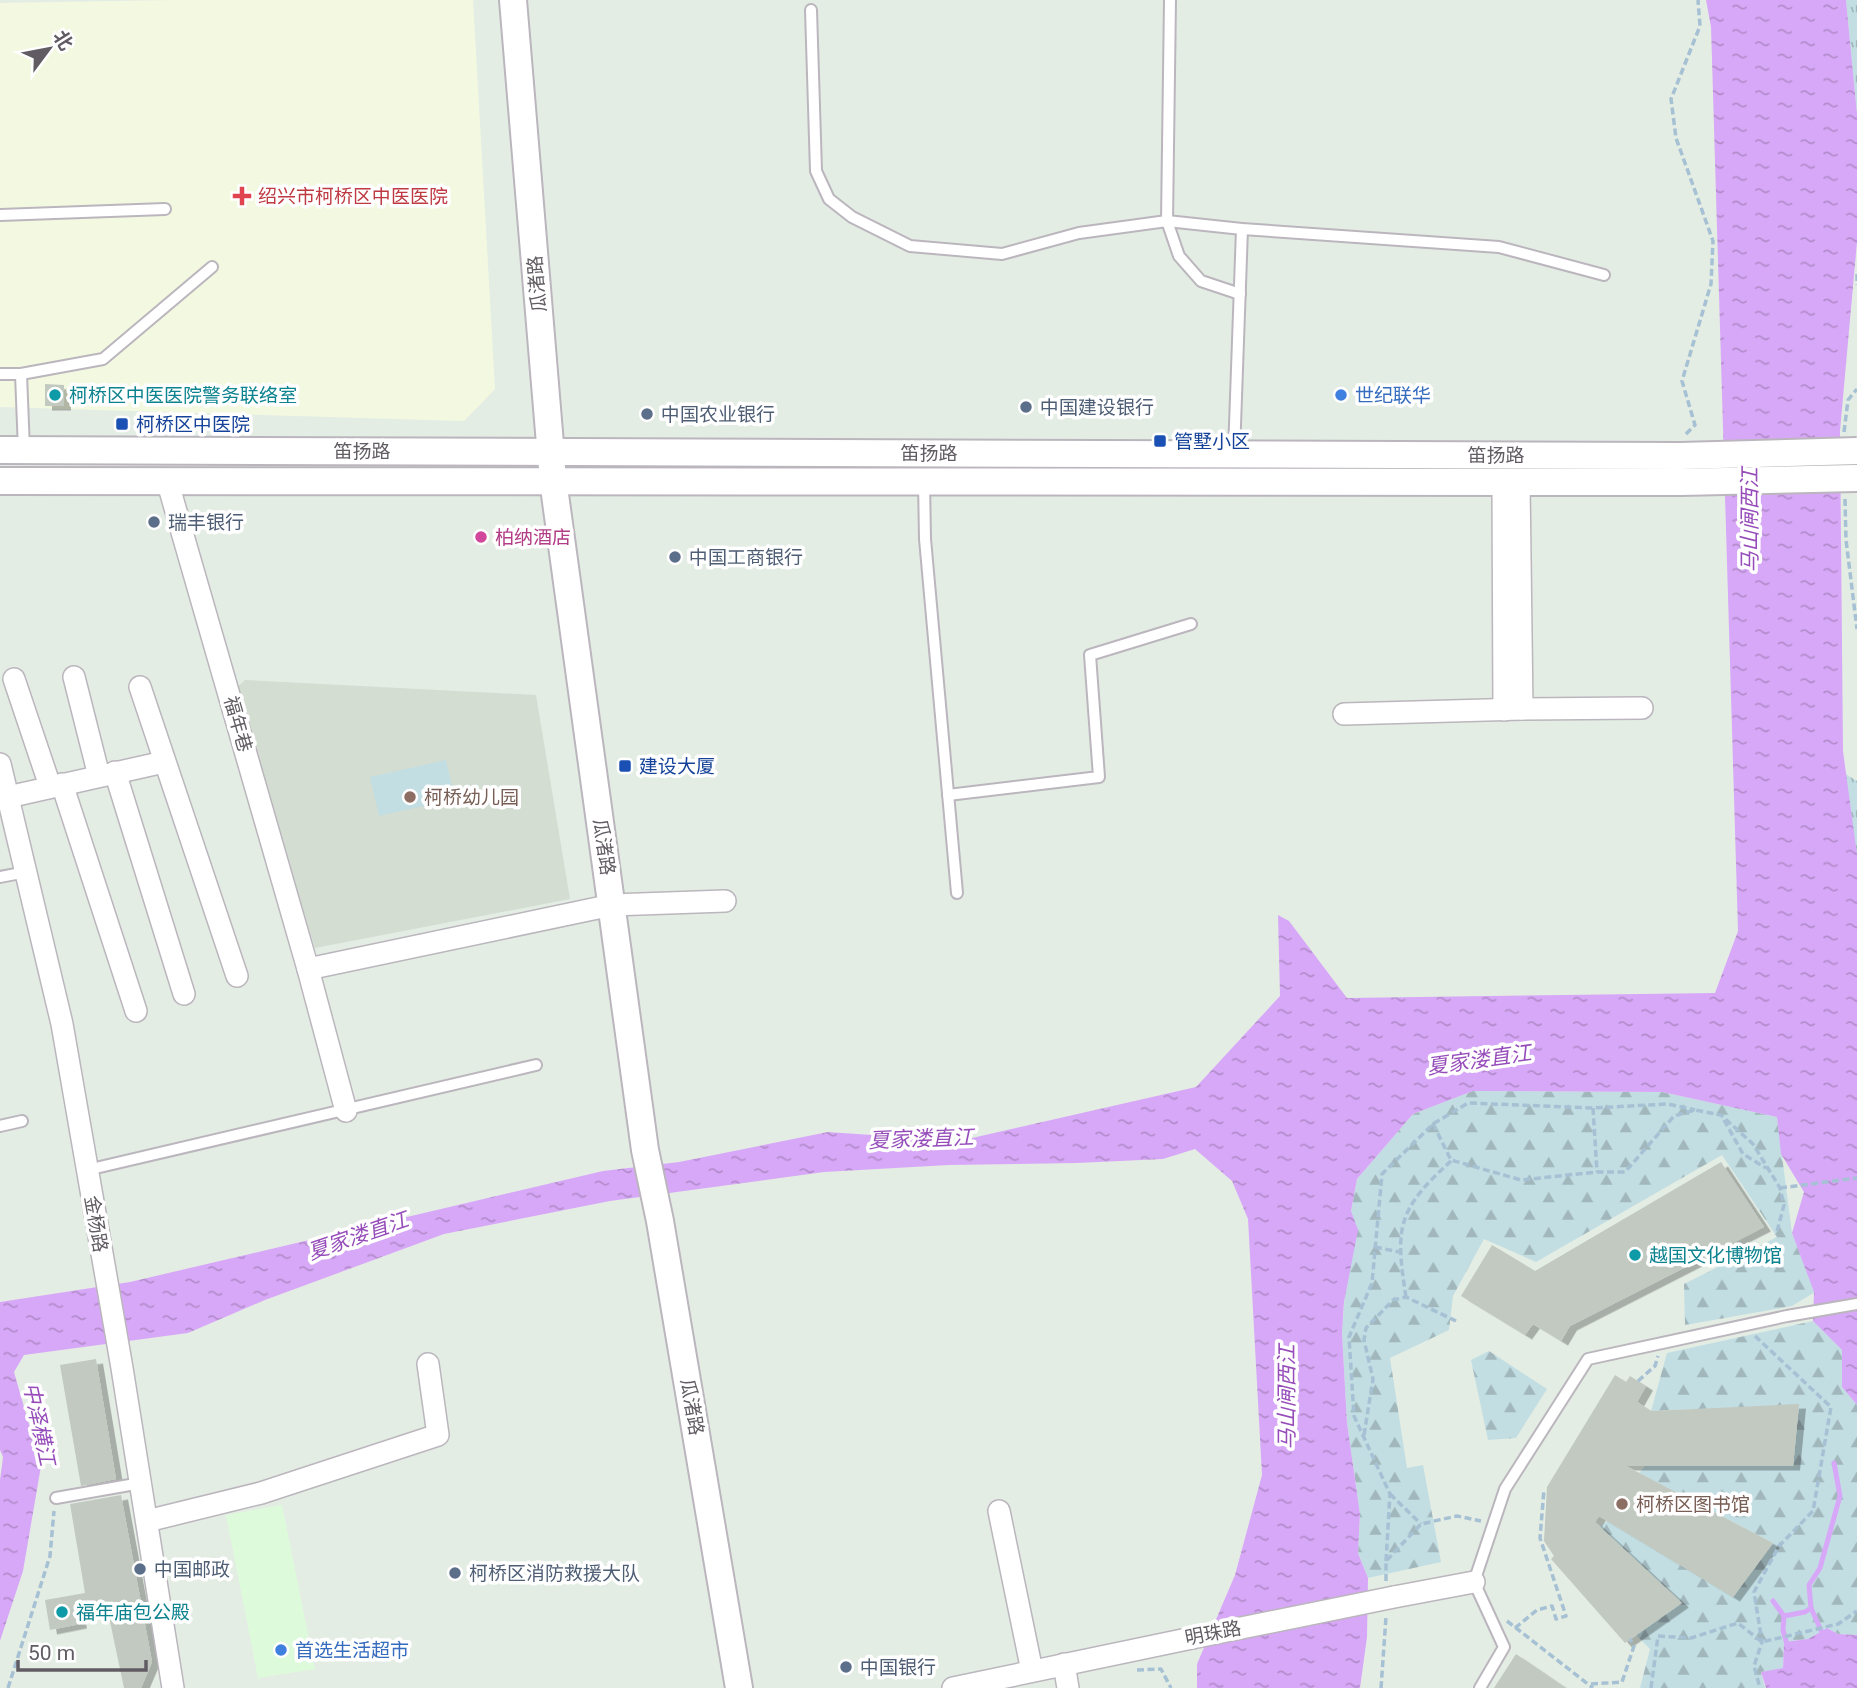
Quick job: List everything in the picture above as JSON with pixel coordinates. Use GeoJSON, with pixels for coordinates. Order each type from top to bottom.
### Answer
{"type":"FeatureCollection","features":[{"type":"Feature","properties":{"kind":"street","name":"瓜渚路"},"geometry":{"type":"LineString","coordinates":[[513,0],[553,480],[645,1150],[660,1221],[739,1688]]}},
{"type":"Feature","properties":{"kind":"street","name":"笛扬路"},"geometry":{"type":"LineString","coordinates":[[12,450],[1680,456],[1851,447]]}},
{"type":"Feature","properties":{"kind":"street","name":"福年巷"},"geometry":{"type":"LineString","coordinates":[[167,480],[308,969],[346,1111]]}},
{"type":"Feature","properties":{"kind":"street","name":"笛扬路"},"geometry":{"type":"LineString","coordinates":[[0,481],[1681,482],[1851,488]]}},
{"type":"Feature","properties":{"kind":"street"},"geometry":{"type":"LineString","coordinates":[[1511,482],[1513,709]]}},
{"type":"Feature","properties":{"kind":"street"},"geometry":{"type":"LineString","coordinates":[[74,677],[184,994]]}},
{"type":"Feature","properties":{"kind":"street"},"geometry":{"type":"LineString","coordinates":[[14,679],[56,785],[136,1012]]}},
{"type":"Feature","properties":{"kind":"street"},"geometry":{"type":"LineString","coordinates":[[140,687],[237,976]]}},
{"type":"Feature","properties":{"kind":"street"},"geometry":{"type":"LineString","coordinates":[[1344,714],[1642,708]]}},
{"type":"Feature","properties":{"kind":"street"},"geometry":{"type":"LineString","coordinates":[[8,797],[164,762]]}},
{"type":"Feature","properties":{"kind":"street","name":"金杨路"},"geometry":{"type":"LineString","coordinates":[[0,764],[62,1024],[122,1368],[173,1688]]}},
{"type":"Feature","properties":{"kind":"street"},"geometry":{"type":"LineString","coordinates":[[308,969],[612,905],[724,901]]}},
{"type":"Feature","properties":{"kind":"street"},"geometry":{"type":"LineString","coordinates":[[147,1521],[261,1493],[438,1435],[428,1364]]}},
{"type":"Feature","properties":{"kind":"street"},"geometry":{"type":"LineString","coordinates":[[999,1511],[1032,1671]]}},
{"type":"Feature","properties":{"kind":"street","name":"明珠路"},"geometry":{"type":"LineString","coordinates":[[953,1688],[1474,1582]]}},
{"type":"Feature","properties":{"kind":"street"},"geometry":{"type":"LineString","coordinates":[[1064,1664],[1068,1688]]}},
{"type":"Feature","properties":{"kind":"lane"},"geometry":{"type":"LineString","coordinates":[[1170,0],[1167,221],[1179,256],[1202,281],[1240,294]]}},
{"type":"Feature","properties":{"kind":"lane"},"geometry":{"type":"LineString","coordinates":[[811,10],[816,171],[829,199],[852,218],[910,246],[1002,254],[1079,233],[1167,221],[1242,229],[1499,247],[1604,275]]}},
{"type":"Feature","properties":{"kind":"lane"},"geometry":{"type":"LineString","coordinates":[[0,215],[165,209]]}},
{"type":"Feature","properties":{"kind":"lane"},"geometry":{"type":"LineString","coordinates":[[1234,454],[1242,229]]}},
{"type":"Feature","properties":{"kind":"lane"},"geometry":{"type":"LineString","coordinates":[[0,374],[21,374],[103,359],[212,267]]}},
{"type":"Feature","properties":{"kind":"lane"},"geometry":{"type":"LineString","coordinates":[[12,450],[21,374]]}},
{"type":"Feature","properties":{"kind":"lane"},"geometry":{"type":"LineString","coordinates":[[924,481],[925,539],[957,893]]}},
{"type":"Feature","properties":{"kind":"lane"},"geometry":{"type":"LineString","coordinates":[[948,796],[1099,777],[1090,655],[1191,624]]}},
{"type":"Feature","properties":{"kind":"lane"},"geometry":{"type":"LineString","coordinates":[[0,877],[26,872]]}},
{"type":"Feature","properties":{"kind":"lane"},"geometry":{"type":"LineString","coordinates":[[87,1170],[536,1065]]}},
{"type":"Feature","properties":{"kind":"lane"},"geometry":{"type":"LineString","coordinates":[[0,1126],[22,1121]]}},
{"type":"Feature","properties":{"kind":"lane"},"geometry":{"type":"LineString","coordinates":[[1480,1688],[1503,1647],[1474,1582],[1505,1489],[1588,1359],[1787,1316],[1857,1304]]}},
{"type":"Feature","properties":{"kind":"lane"},"geometry":{"type":"LineString","coordinates":[[56,1498],[141,1483]]}},
{"type":"Feature","properties":{"kind":"path"},"geometry":{"type":"LineString","coordinates":[[1695,425],[1682,381],[1711,284],[1713,241],[1676,138],[1671,99],[1700,26],[1698,0]]}},
{"type":"Feature","properties":{"kind":"path"},"geometry":{"type":"LineString","coordinates":[[1857,274],[1857,285]]}},
{"type":"Feature","properties":{"kind":"path"},"geometry":{"type":"LineString","coordinates":[[1851,447],[1848,400],[1857,388]]}},
{"type":"Feature","properties":{"kind":"path"},"geometry":{"type":"LineString","coordinates":[[1851,488],[1846,540],[1857,629]]}},
{"type":"Feature","properties":{"kind":"path"},"geometry":{"type":"LineString","coordinates":[[1850,579],[1857,580]]}},
{"type":"Feature","properties":{"kind":"path"},"geometry":{"type":"LineString","coordinates":[[1421,1524],[1390,1494],[1354,1416],[1349,1338],[1372,1283],[1382,1174],[1433,1124],[1468,1103],[1593,1108],[1668,1104],[1721,1115],[1754,1143],[1780,1188],[1784,1205],[1776,1235]]}},
{"type":"Feature","properties":{"kind":"path"},"geometry":{"type":"LineString","coordinates":[[1593,1108],[1597,1172]]}},
{"type":"Feature","properties":{"kind":"path"},"geometry":{"type":"LineString","coordinates":[[1433,1124],[1451,1160],[1521,1180],[1597,1172],[1625,1172],[1674,1116],[1695,1110]]}},
{"type":"Feature","properties":{"kind":"path"},"geometry":{"type":"LineString","coordinates":[[1721,1115],[1743,1154],[1768,1169]]}},
{"type":"Feature","properties":{"kind":"path"},"geometry":{"type":"LineString","coordinates":[[1406,1297],[1399,1252],[1401,1223],[1423,1186],[1451,1160]]}},
{"type":"Feature","properties":{"kind":"path"},"geometry":{"type":"LineString","coordinates":[[1780,1188],[1857,1178]]}},
{"type":"Feature","properties":{"kind":"path"},"geometry":{"type":"LineString","coordinates":[[1375,1247],[1399,1252]]}},
{"type":"Feature","properties":{"kind":"path"},"geometry":{"type":"LineString","coordinates":[[1364,1437],[1373,1379],[1364,1340],[1366,1328],[1393,1300],[1406,1297],[1456,1321]]}},
{"type":"Feature","properties":{"kind":"path"},"geometry":{"type":"LineString","coordinates":[[1355,1325],[1366,1328]]}},
{"type":"Feature","properties":{"kind":"path"},"geometry":{"type":"LineString","coordinates":[[1743,1326],[1831,1407],[1813,1511],[1779,1546],[1754,1592],[1762,1642],[1754,1666],[1760,1688]]}},
{"type":"Feature","properties":{"kind":"path"},"geometry":{"type":"LineString","coordinates":[[1637,1381],[1646,1374]]}},
{"type":"Feature","properties":{"kind":"path"},"geometry":{"type":"LineString","coordinates":[[1515,1628],[1537,1610],[1552,1606],[1556,1619],[1566,1616],[1540,1538],[1545,1489]]}},
{"type":"Feature","properties":{"kind":"path"},"geometry":{"type":"LineString","coordinates":[[1386,1560],[1390,1494]]}},
{"type":"Feature","properties":{"kind":"path"},"geometry":{"type":"LineString","coordinates":[[8,1688],[50,1556],[56,1498]]}},
{"type":"Feature","properties":{"kind":"path"},"geometry":{"type":"LineString","coordinates":[[1483,1603],[1593,1688]]}},
{"type":"Feature","properties":{"kind":"path"},"geometry":{"type":"LineString","coordinates":[[1762,1642],[1838,1624],[1857,1611]]}},
{"type":"Feature","properties":{"kind":"path"},"geometry":{"type":"LineString","coordinates":[[1651,1688],[1658,1636],[1691,1638],[1738,1623],[1762,1642]]}},
{"type":"Feature","properties":{"kind":"path"},"geometry":{"type":"LineString","coordinates":[[1589,1684],[1622,1682],[1634,1647],[1630,1639]]}},
{"type":"Feature","properties":{"kind":"path"},"geometry":{"type":"LineString","coordinates":[[1128,1651],[1135,1670],[1161,1669],[1171,1688]]}},
{"type":"Feature","properties":{"kind":"shaded area","name":"绍兴市柯桥区中医医院"},"geometry":{"type":"Polygon","coordinates":[[[473,0],[495,389],[464,421],[0,407],[0,3],[473,0]]]}},
{"type":"Feature","properties":{"kind":"shaded area","name":"柯桥幼儿园"},"geometry":{"type":"Polygon","coordinates":[[[245,680],[536,695],[570,899],[315,948],[233,691],[245,680]]]}},
{"type":"Feature","properties":{"kind":"shaded area"},"geometry":{"type":"Polygon","coordinates":[[[282,1505],[315,1669],[258,1678],[226,1515],[282,1505]]]}},
{"type":"Feature","properties":{"kind":"green space"},"geometry":{"type":"Polygon","coordinates":[[[1846,0],[1857,0],[1857,114],[1846,0]]]}},
{"type":"Feature","properties":{"kind":"green space"},"geometry":{"type":"Polygon","coordinates":[[[446,760],[455,799],[379,816],[370,777],[446,760]]]}},
{"type":"Feature","properties":{"kind":"green space"},"geometry":{"type":"Polygon","coordinates":[[[1844,773],[1857,781],[1857,854],[1844,773]]]}},
{"type":"Feature","properties":{"kind":"green space"},"geometry":{"type":"Polygon","coordinates":[[[1473,1091],[1662,1092],[1777,1117],[1792,1233],[1815,1292],[1792,1306],[1685,1325],[1684,1284],[1777,1237],[1722,1155],[1536,1262],[1484,1239],[1453,1296],[1449,1330],[1390,1358],[1407,1468],[1423,1465],[1441,1562],[1368,1578],[1358,1553],[1360,1514],[1347,1423],[1342,1333],[1351,1211],[1357,1179],[1413,1114],[1473,1091]]]}},
{"type":"Feature","properties":{"kind":"green space"},"geometry":{"type":"Polygon","coordinates":[[[1813,1321],[1842,1350],[1842,1387],[1857,1405],[1857,1635],[1838,1634],[1827,1628],[1808,1639],[1784,1642],[1783,1669],[1761,1672],[1765,1688],[1640,1688],[1650,1649],[1636,1635],[1600,1527],[1607,1521],[1733,1597],[1773,1543],[1639,1473],[1645,1466],[1793,1466],[1799,1405],[1651,1411],[1667,1353],[1813,1321]]]}},
{"type":"Feature","properties":{"kind":"green space"},"geometry":{"type":"Polygon","coordinates":[[[1489,1351],[1547,1389],[1516,1438],[1488,1440],[1471,1360],[1489,1351]]]}},
{"type":"Feature","properties":{"kind":"water"},"geometry":{"type":"Polygon","coordinates":[[[1706,0],[1846,0],[1857,114],[1857,242],[1840,431],[1843,751],[1857,854],[1857,1405],[1842,1387],[1842,1350],[1813,1321],[1814,1292],[1792,1233],[1804,1192],[1781,1154],[1777,1117],[1662,1092],[1473,1091],[1413,1114],[1357,1179],[1351,1211],[1358,1230],[1344,1302],[1342,1333],[1347,1423],[1360,1514],[1358,1553],[1368,1578],[1367,1637],[1360,1688],[1197,1688],[1197,1664],[1235,1575],[1262,1475],[1248,1219],[1232,1181],[1195,1149],[1163,1159],[949,1165],[824,1172],[610,1201],[444,1234],[265,1300],[188,1333],[24,1355],[14,1372],[41,1466],[23,1571],[0,1641],[0,1480],[3,1457],[0,1450],[0,1302],[130,1282],[603,1171],[679,1162],[828,1132],[959,1141],[1196,1087],[1280,996],[1278,915],[1289,921],[1347,998],[1715,993],[1738,931],[1711,27],[1706,0]]]}},
{"type":"Feature","properties":{"kind":"water"},"geometry":{"type":"Polygon","coordinates":[[[1827,1628],[1838,1634],[1857,1635],[1857,1688],[1766,1688],[1761,1672],[1783,1668],[1784,1642],[1808,1639],[1827,1628]]]}},
{"type":"Feature","properties":{"kind":"building","name":"柯桥区中医医院警务联络室"},"geometry":{"type":"Polygon","coordinates":[[[45,384],[64,385],[64,406],[45,406],[45,384]]]}},
{"type":"Feature","properties":{"kind":"building","name":"越国文化博物馆"},"geometry":{"type":"Polygon","coordinates":[[[1721,1162],[1764,1227],[1570,1326],[1561,1341],[1533,1324],[1525,1335],[1461,1296],[1492,1245],[1535,1271],[1721,1162]]]}},
{"type":"Feature","properties":{"kind":"building"},"geometry":{"type":"Polygon","coordinates":[[[96,1359],[116,1479],[81,1486],[60,1365],[96,1359]]]}},
{"type":"Feature","properties":{"kind":"building","name":"柯桥区图书馆"},"geometry":{"type":"Polygon","coordinates":[[[1615,1375],[1626,1382],[1630,1376],[1646,1386],[1637,1402],[1651,1411],[1799,1404],[1793,1466],[1626,1466],[1773,1543],[1733,1597],[1599,1516],[1595,1522],[1682,1603],[1625,1643],[1551,1559],[1554,1556],[1544,1541],[1547,1487],[1615,1375]]]}},
{"type":"Feature","properties":{"kind":"building"},"geometry":{"type":"Polygon","coordinates":[[[121,1495],[152,1662],[141,1688],[124,1688],[108,1612],[78,1614],[80,1624],[50,1630],[45,1600],[85,1593],[70,1504],[121,1495]]]}},
{"type":"Feature","properties":{"kind":"building"},"geometry":{"type":"Polygon","coordinates":[[[1516,1654],[1566,1688],[1494,1688],[1516,1654]]]}},
{"type":"Feature","properties":{"kind":"waterway"},"geometry":{"type":"LineString","coordinates":[[1773,1601],[1784,1616],[1805,1612],[1811,1608],[1809,1585],[1820,1568],[1840,1496],[1834,1463]]}},
{"type":"Feature","properties":{"kind":"waterway"},"geometry":{"type":"LineString","coordinates":[[1811,1608],[1824,1637]]}},
{"type":"Feature","properties":{"kind":"waterway"},"geometry":{"type":"LineString","coordinates":[[1784,1616],[1783,1630],[1788,1648]]}},
{"type":"Feature","properties":{"kind":"place","name":"绍兴市柯桥区中医医院"},"geometry":{"type":"Point","coordinates":[242,196]}},
{"type":"Feature","properties":{"kind":"place","name":"柯桥区中医医院警务联络室"},"geometry":{"type":"Point","coordinates":[55,395]}},
{"type":"Feature","properties":{"kind":"place","name":"世纪联华"},"geometry":{"type":"Point","coordinates":[1341,395]}},
{"type":"Feature","properties":{"kind":"place","name":"中国建设银行"},"geometry":{"type":"Point","coordinates":[1026,407]}},
{"type":"Feature","properties":{"kind":"place","name":"中国农业银行"},"geometry":{"type":"Point","coordinates":[647,414]}},
{"type":"Feature","properties":{"kind":"place","name":"柯桥区中医院"},"geometry":{"type":"Point","coordinates":[122,424]}},
{"type":"Feature","properties":{"kind":"place","name":"管墅小区"},"geometry":{"type":"Point","coordinates":[1160,441]}},
{"type":"Feature","properties":{"kind":"place","name":"瑞丰银行"},"geometry":{"type":"Point","coordinates":[154,522]}},
{"type":"Feature","properties":{"kind":"place","name":"柏纳酒店"},"geometry":{"type":"Point","coordinates":[481,537]}},
{"type":"Feature","properties":{"kind":"place","name":"中国工商银行"},"geometry":{"type":"Point","coordinates":[675,557]}},
{"type":"Feature","properties":{"kind":"place","name":"建设大厦"},"geometry":{"type":"Point","coordinates":[625,766]}},
{"type":"Feature","properties":{"kind":"place","name":"柯桥幼儿园"},"geometry":{"type":"Point","coordinates":[410,797]}},
{"type":"Feature","properties":{"kind":"place","name":"越国文化博物馆"},"geometry":{"type":"Point","coordinates":[1635,1255]}},
{"type":"Feature","properties":{"kind":"place","name":"柯桥区图书馆"},"geometry":{"type":"Point","coordinates":[1622,1504]}},
{"type":"Feature","properties":{"kind":"place","name":"中国邮政"},"geometry":{"type":"Point","coordinates":[140,1569]}},
{"type":"Feature","properties":{"kind":"place","name":"柯桥区消防救援大队"},"geometry":{"type":"Point","coordinates":[455,1573]}},
{"type":"Feature","properties":{"kind":"place","name":"福年庙包公殿"},"geometry":{"type":"Point","coordinates":[62,1612]}},
{"type":"Feature","properties":{"kind":"place","name":"首选生活超市"},"geometry":{"type":"Point","coordinates":[281,1650]}},
{"type":"Feature","properties":{"kind":"place","name":"中国银行"},"geometry":{"type":"Point","coordinates":[846,1667]}},
{"type":"Feature","properties":{"kind":"water label","name":"马山闸西江"},"geometry":{"type":"Point","coordinates":[1750,520]}},
{"type":"Feature","properties":{"kind":"water label","name":"夏家溇直江"},"geometry":{"type":"Point","coordinates":[1479,1060]}},
{"type":"Feature","properties":{"kind":"water label","name":"夏家溇直江"},"geometry":{"type":"Point","coordinates":[921,1139]}},
{"type":"Feature","properties":{"kind":"water label","name":"夏家溇直江"},"geometry":{"type":"Point","coordinates":[358,1236]}},
{"type":"Feature","properties":{"kind":"water label","name":"马山闸西江"},"geometry":{"type":"Point","coordinates":[1287,1397]}},
{"type":"Feature","properties":{"kind":"water label","name":"中泽横江"},"geometry":{"type":"Point","coordinates":[39,1424]}}]}
